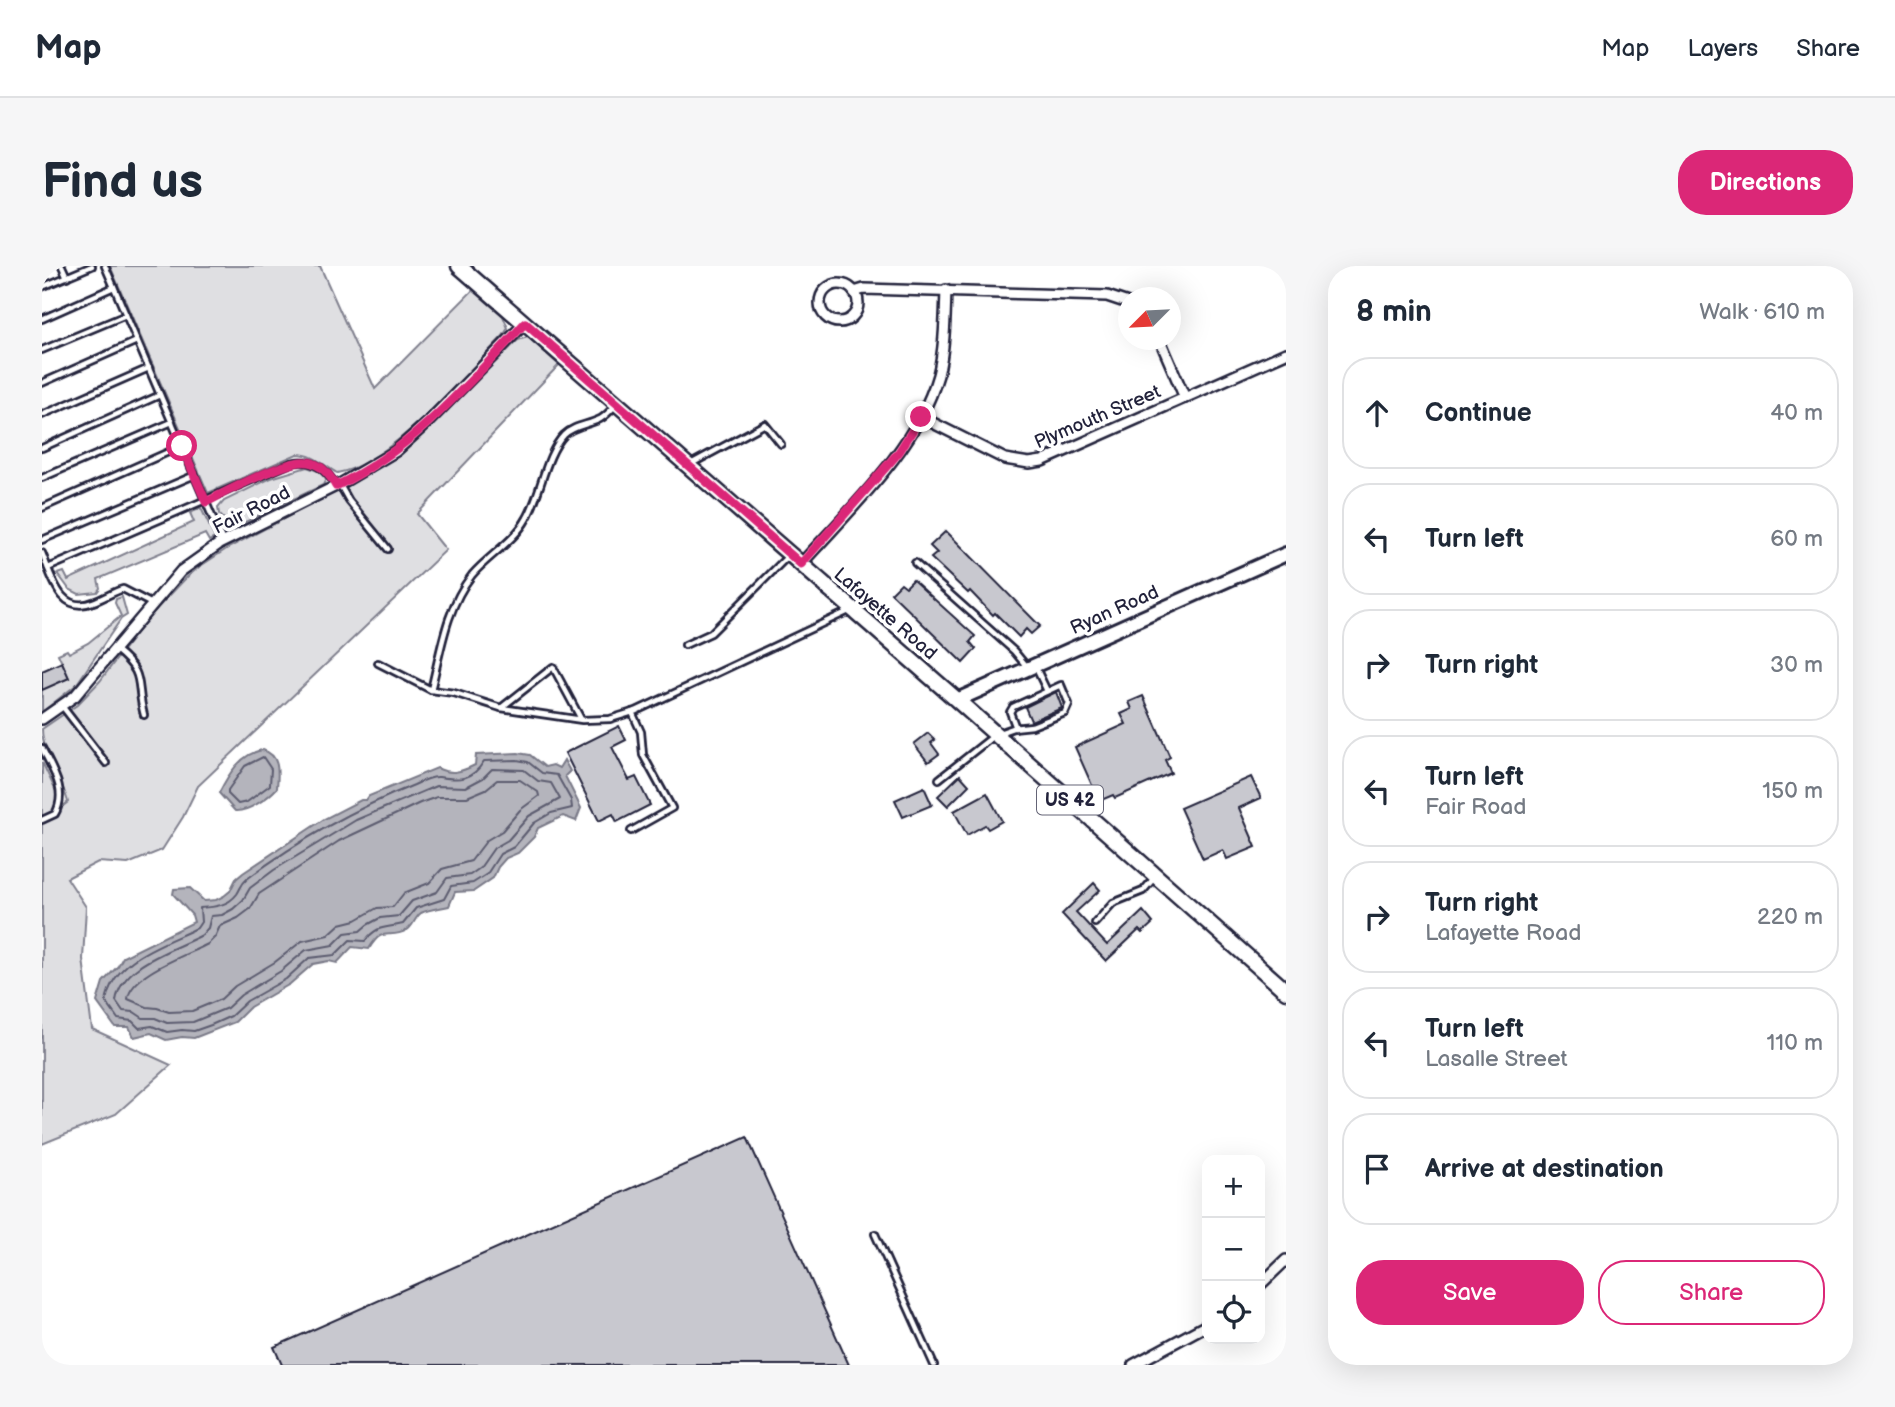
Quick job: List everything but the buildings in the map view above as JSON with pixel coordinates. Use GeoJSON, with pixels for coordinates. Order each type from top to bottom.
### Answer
{"type":"FeatureCollection","features":[{"type":"Feature","properties":{"kind":"main road","name":"Lafayette Road"},"geometry":{"type":"LineString","coordinates":[[459,266],[1286,991]]}},
{"type":"Feature","properties":{"kind":"street"},"geometry":{"type":"LineString","coordinates":[[854,292],[858,308],[851,318],[841,322],[825,316],[821,301],[827,289],[841,285],[854,292],[864,289],[946,290],[1107,296],[1118,300]]}},
{"type":"Feature","properties":{"kind":"street"},"geometry":{"type":"LineString","coordinates":[[796,559],[899,452],[921,417],[932,393],[943,350],[946,290]]}},
{"type":"Feature","properties":{"kind":"street","name":"Fair Road"},"geometry":{"type":"LineString","coordinates":[[42,719],[75,696],[181,571],[223,541],[338,485],[396,451],[525,323]]}},
{"type":"Feature","properties":{"kind":"street"},"geometry":{"type":"LineString","coordinates":[[1164,350],[1185,398]]}},
{"type":"Feature","properties":{"kind":"street","name":"Plymouth Street"},"geometry":{"type":"LineString","coordinates":[[921,417],[1005,459],[1029,463],[1050,458],[1286,352]]}},
{"type":"Feature","properties":{"kind":"street","name":"Ryan Road"},"geometry":{"type":"LineString","coordinates":[[957,700],[1286,554]]}},
{"type":"Feature","properties":{"kind":"street"},"geometry":{"type":"LineString","coordinates":[[1264,1281],[1286,1260]]}},
{"type":"Feature","properties":{"kind":"street"},"geometry":{"type":"LineString","coordinates":[[1133,1365],[1202,1328]]}},
{"type":"Feature","properties":{"kind":"lane"},"geometry":{"type":"LineString","coordinates":[[62,266],[67,276]]}},
{"type":"Feature","properties":{"kind":"lane"},"geometry":{"type":"LineString","coordinates":[[42,287],[92,266]]}},
{"type":"Feature","properties":{"kind":"lane"},"geometry":{"type":"LineString","coordinates":[[105,266],[223,541]]}},
{"type":"Feature","properties":{"kind":"lane"},"geometry":{"type":"LineString","coordinates":[[42,318],[114,287]]}},
{"type":"Feature","properties":{"kind":"lane"},"geometry":{"type":"LineString","coordinates":[[42,350],[126,315]]}},
{"type":"Feature","properties":{"kind":"lane"},"geometry":{"type":"LineString","coordinates":[[42,383],[137,341]]}},
{"type":"Feature","properties":{"kind":"lane"},"geometry":{"type":"LineString","coordinates":[[42,415],[149,369]]}},
{"type":"Feature","properties":{"kind":"lane"},"geometry":{"type":"LineString","coordinates":[[42,448],[160,395]]}},
{"type":"Feature","properties":{"kind":"lane"},"geometry":{"type":"LineString","coordinates":[[431,690],[448,619],[456,599],[473,574],[515,534],[527,518],[551,458],[564,435],[577,427],[601,420],[618,404]]}},
{"type":"Feature","properties":{"kind":"lane"},"geometry":{"type":"LineString","coordinates":[[42,478],[172,422]]}},
{"type":"Feature","properties":{"kind":"lane"},"geometry":{"type":"LineString","coordinates":[[689,466],[765,424],[781,444]]}},
{"type":"Feature","properties":{"kind":"lane"},"geometry":{"type":"LineString","coordinates":[[42,508],[182,446]]}},
{"type":"Feature","properties":{"kind":"lane"},"geometry":{"type":"LineString","coordinates":[[48,568],[206,502],[285,465],[303,461],[310,462],[326,472],[388,549]]}},
{"type":"Feature","properties":{"kind":"lane"},"geometry":{"type":"LineString","coordinates":[[42,540],[195,475]]}},
{"type":"Feature","properties":{"kind":"lane"},"geometry":{"type":"LineString","coordinates":[[42,554],[58,591],[65,601],[73,605],[92,603],[123,589],[152,604]]}},
{"type":"Feature","properties":{"kind":"lane"},"geometry":{"type":"LineString","coordinates":[[685,645],[711,634],[796,559]]}},
{"type":"Feature","properties":{"kind":"lane"},"geometry":{"type":"LineString","coordinates":[[915,563],[1032,667],[1046,691]]}},
{"type":"Feature","properties":{"kind":"lane"},"geometry":{"type":"LineString","coordinates":[[378,663],[431,690],[454,693],[501,708],[582,720],[610,719],[632,712],[853,609]]}},
{"type":"Feature","properties":{"kind":"lane"},"geometry":{"type":"LineString","coordinates":[[116,649],[130,661],[139,675],[144,715]]}},
{"type":"Feature","properties":{"kind":"lane"},"geometry":{"type":"LineString","coordinates":[[501,708],[553,667],[582,720]]}},
{"type":"Feature","properties":{"kind":"lane"},"geometry":{"type":"LineString","coordinates":[[939,779],[996,734],[1032,726],[1065,713],[1069,704],[1061,685],[1013,707],[1010,712],[1016,728]]}},
{"type":"Feature","properties":{"kind":"lane"},"geometry":{"type":"LineString","coordinates":[[62,706],[106,763]]}},
{"type":"Feature","properties":{"kind":"lane"},"geometry":{"type":"LineString","coordinates":[[631,831],[672,808],[643,755],[641,732],[632,712]]}},
{"type":"Feature","properties":{"kind":"lane"},"geometry":{"type":"LineString","coordinates":[[42,748],[59,786],[61,798],[55,814],[42,820]]}},
{"type":"Feature","properties":{"kind":"lane"},"geometry":{"type":"LineString","coordinates":[[1095,923],[1113,902],[1143,891],[1155,877]]}},
{"type":"Feature","properties":{"kind":"lane"},"geometry":{"type":"LineString","coordinates":[[875,1234],[934,1365]]}},
{"type":"Feature","properties":{"kind":"shaded area"},"geometry":{"type":"Polygon","coordinates":[[[110,266],[320,266],[375,389],[473,290],[503,316],[508,328],[426,416],[380,453],[358,466],[337,473],[313,458],[297,454],[208,493],[110,266]]]}},
{"type":"Feature","properties":{"kind":"shaded area"},"geometry":{"type":"Polygon","coordinates":[[[528,337],[559,365],[417,514],[446,550],[198,786],[183,817],[162,850],[128,864],[98,862],[67,878],[86,907],[83,959],[92,1029],[171,1065],[116,1114],[42,1144],[42,762],[63,806],[68,802],[45,747],[42,729],[77,705],[100,681],[146,620],[199,567],[228,548],[395,457],[415,441],[518,340],[528,337]]]}},
{"type":"Feature","properties":{"kind":"shaded area"},"geometry":{"type":"Polygon","coordinates":[[[307,467],[318,471],[326,479],[323,485],[239,525],[230,525],[219,514],[218,508],[224,501],[271,478],[307,467]]]}},
{"type":"Feature","properties":{"kind":"shaded area"},"geometry":{"type":"Polygon","coordinates":[[[201,508],[215,538],[209,541],[205,534],[98,579],[100,588],[97,592],[79,594],[69,589],[58,574],[64,572],[68,580],[194,522],[190,513],[201,508]]]}},
{"type":"Feature","properties":{"kind":"shaded area"},"geometry":{"type":"Polygon","coordinates":[[[122,597],[127,615],[121,619],[76,685],[42,712],[42,690],[69,678],[58,654],[67,650],[69,653],[88,643],[121,616],[115,603],[116,599],[122,597]]]}},
{"type":"Feature","properties":{"kind":"water"},"geometry":{"type":"Polygon","coordinates":[[[263,750],[276,761],[277,788],[258,804],[235,811],[219,793],[231,772],[242,760],[263,750]]]}},
{"type":"Feature","properties":{"kind":"water"},"geometry":{"type":"Polygon","coordinates":[[[476,755],[530,755],[545,767],[553,765],[559,768],[564,760],[570,771],[565,776],[581,808],[576,821],[563,816],[538,828],[534,837],[518,853],[506,858],[493,878],[474,891],[455,892],[449,906],[421,913],[409,929],[379,937],[369,949],[352,947],[337,963],[329,961],[313,964],[290,984],[250,1007],[235,1022],[194,1038],[166,1040],[151,1033],[134,1037],[129,1027],[115,1027],[97,1002],[103,982],[123,957],[194,922],[192,915],[173,894],[174,889],[190,888],[204,901],[216,900],[230,891],[236,879],[243,873],[324,819],[366,800],[369,796],[437,768],[451,772],[465,769],[475,765],[476,755]]]}},
{"type":"Feature","properties":{"kind":"route"},"geometry":{"type":"LineString","coordinates":[[182,446],[206,502],[285,465],[303,461],[310,462],[326,472],[336,486],[396,451],[525,323],[801,564],[899,452],[921,417]]}}]}
